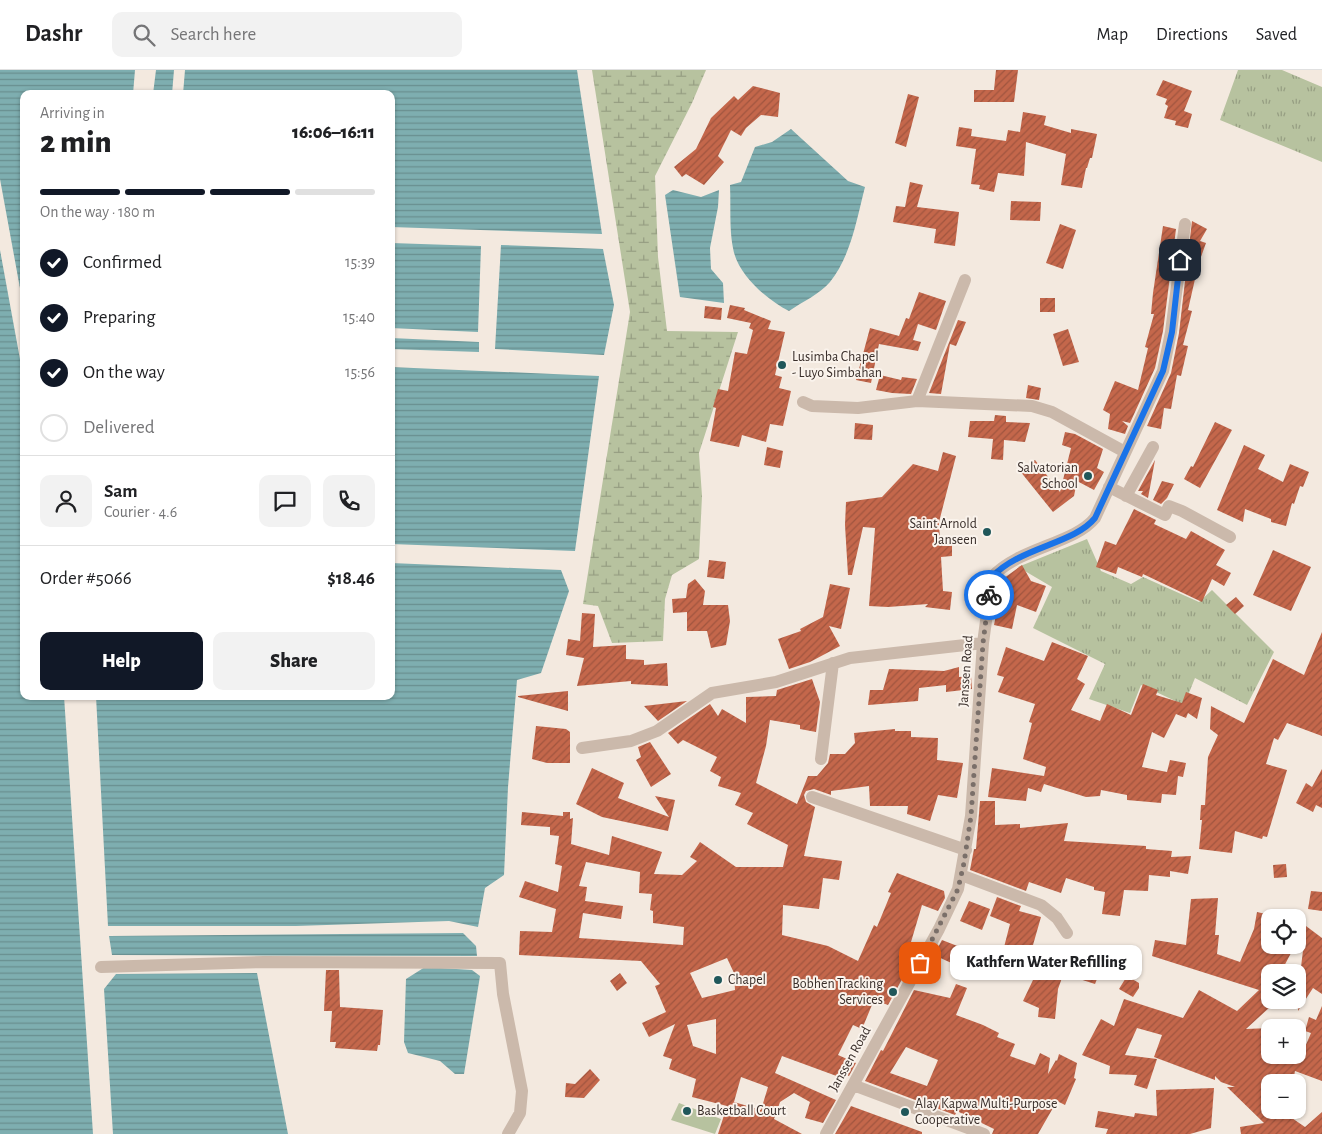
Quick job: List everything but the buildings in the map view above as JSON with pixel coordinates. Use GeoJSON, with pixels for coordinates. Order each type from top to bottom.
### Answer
{"type":"FeatureCollection","features":[{"type":"Feature","properties":{"kind":"street","name":"Janssen Road"},"geometry":{"type":"LineString","coordinates":[[826,1134],[939,929],[958,889],[971,816],[983,643],[992,577],[1009,562],[1089,525],[1095,518],[1163,371],[1172,332],[1185,224]]}},
{"type":"Feature","properties":{"kind":"street"},"geometry":{"type":"LineString","coordinates":[[917,401],[965,280]]}},
{"type":"Feature","properties":{"kind":"street"},"geometry":{"type":"LineString","coordinates":[[803,402],[812,406],[858,408],[917,401],[1032,406],[1052,412],[1125,452]]}},
{"type":"Feature","properties":{"kind":"street"},"geometry":{"type":"LineString","coordinates":[[1126,496],[1154,447]]}},
{"type":"Feature","properties":{"kind":"street"},"geometry":{"type":"LineString","coordinates":[[1109,487],[1165,515],[1169,506],[1182,511],[1230,537]]}},
{"type":"Feature","properties":{"kind":"street"},"geometry":{"type":"LineString","coordinates":[[582,748],[631,741],[657,731],[712,692],[776,682],[850,658],[983,643]]}},
{"type":"Feature","properties":{"kind":"street"},"geometry":{"type":"LineString","coordinates":[[821,759],[833,663]]}},
{"type":"Feature","properties":{"kind":"street"},"geometry":{"type":"LineString","coordinates":[[812,797],[966,850]]}},
{"type":"Feature","properties":{"kind":"street"},"geometry":{"type":"LineString","coordinates":[[961,876],[1041,905],[1057,918],[1067,933]]}},
{"type":"Feature","properties":{"kind":"street"},"geometry":{"type":"LineString","coordinates":[[101,967],[273,962],[500,963],[522,1091],[520,1113],[508,1134]]}},
{"type":"Feature","properties":{"kind":"street"},"geometry":{"type":"LineString","coordinates":[[852,1086],[984,1134]]}},
{"type":"Feature","properties":{"kind":"green space"},"geometry":{"type":"Polygon","coordinates":[[[592,70],[706,70],[692,103],[655,176],[658,257],[667,331],[738,332],[699,453],[702,496],[699,559],[672,575],[665,599],[663,641],[612,643],[598,606],[583,604],[630,312],[592,70]]]}},
{"type":"Feature","properties":{"kind":"green space"},"geometry":{"type":"Polygon","coordinates":[[[1238,70],[1282,70],[1322,87],[1322,162],[1220,120],[1238,70]]]}},
{"type":"Feature","properties":{"kind":"green space"},"geometry":{"type":"Polygon","coordinates":[[[1087,539],[1101,571],[1131,584],[1143,577],[1199,602],[1212,590],[1274,652],[1247,705],[1195,678],[1184,705],[1141,685],[1130,713],[1089,699],[1105,664],[1033,628],[1052,587],[1018,567],[1087,539]]]}},
{"type":"Feature","properties":{"kind":"green space","name":"Basketball Court"},"geometry":{"type":"Polygon","coordinates":[[[679,1103],[721,1119],[715,1134],[671,1120],[679,1103]]]}},
{"type":"Feature","properties":{"kind":"water"},"geometry":{"type":"Polygon","coordinates":[[[0,70],[135,70],[133,90],[20,90],[20,288],[0,179],[0,70]]]}},
{"type":"Feature","properties":{"kind":"water"},"geometry":{"type":"Polygon","coordinates":[[[156,70],[174,70],[172,90],[154,90],[156,70]]]}},
{"type":"Feature","properties":{"kind":"water"},"geometry":{"type":"Polygon","coordinates":[[[185,70],[577,70],[602,234],[395,227],[395,90],[183,90],[185,70]]]}},
{"type":"Feature","properties":{"kind":"water"},"geometry":{"type":"Polygon","coordinates":[[[791,129],[848,181],[865,187],[848,249],[837,272],[821,290],[789,311],[754,285],[740,267],[733,248],[731,233],[730,185],[741,182],[755,147],[772,142],[791,129]]]}},
{"type":"Feature","properties":{"kind":"water"},"geometry":{"type":"Polygon","coordinates":[[[673,190],[701,197],[719,190],[718,207],[710,248],[711,269],[723,283],[724,303],[680,297],[665,195],[673,190]]]}},
{"type":"Feature","properties":{"kind":"water"},"geometry":{"type":"Polygon","coordinates":[[[395,243],[481,246],[478,332],[395,328],[395,243]]]}},
{"type":"Feature","properties":{"kind":"water"},"geometry":{"type":"Polygon","coordinates":[[[501,245],[603,249],[614,305],[604,355],[495,349],[501,245]]]}},
{"type":"Feature","properties":{"kind":"water"},"geometry":{"type":"Polygon","coordinates":[[[0,250],[20,359],[20,700],[64,700],[93,1134],[0,1134],[0,250]]]}},
{"type":"Feature","properties":{"kind":"water"},"geometry":{"type":"Polygon","coordinates":[[[395,338],[479,342],[479,352],[395,349],[395,338]]]}},
{"type":"Feature","properties":{"kind":"water"},"geometry":{"type":"Polygon","coordinates":[[[395,367],[599,376],[575,551],[395,544],[395,367]]]}},
{"type":"Feature","properties":{"kind":"water"},"geometry":{"type":"Polygon","coordinates":[[[395,563],[561,570],[569,591],[541,673],[517,680],[508,787],[504,875],[485,888],[478,927],[449,921],[296,926],[108,926],[96,700],[395,700],[395,563]]]}},
{"type":"Feature","properties":{"kind":"water"},"geometry":{"type":"Polygon","coordinates":[[[463,933],[476,946],[477,956],[112,955],[109,936],[463,933]]]}},
{"type":"Feature","properties":{"kind":"water"},"geometry":{"type":"Polygon","coordinates":[[[425,967],[472,970],[480,976],[464,1074],[455,1074],[440,1061],[408,1053],[404,1042],[406,979],[425,967]]]}},
{"type":"Feature","properties":{"kind":"water"},"geometry":{"type":"Polygon","coordinates":[[[257,973],[288,1134],[113,1134],[104,989],[116,974],[257,973]]]}},
{"type":"Feature","properties":{"kind":"way so far"},"geometry":{"type":"LineString","coordinates":[[920,963],[958,889],[964,863],[971,816],[983,643],[989,595]]}},
{"type":"Feature","properties":{"kind":"place","name":"Lusimba Chapel - Luyo Simbahan"},"geometry":{"type":"Point","coordinates":[782,365]}},
{"type":"Feature","properties":{"kind":"place","name":"Salvatorian School"},"geometry":{"type":"Point","coordinates":[1088,476]}},
{"type":"Feature","properties":{"kind":"place","name":"Saint Arnold Janseen"},"geometry":{"type":"Point","coordinates":[987,532]}},
{"type":"Feature","properties":{"kind":"place","name":"Kathfern Water Refilling"},"geometry":{"type":"Point","coordinates":[920,963]}},
{"type":"Feature","properties":{"kind":"place","name":"Chapel"},"geometry":{"type":"Point","coordinates":[718,980]}},
{"type":"Feature","properties":{"kind":"place","name":"Bobhen Tracking Services"},"geometry":{"type":"Point","coordinates":[893,992]}},
{"type":"Feature","properties":{"kind":"place","name":"Basketball Court"},"geometry":{"type":"Point","coordinates":[687,1111]}},
{"type":"Feature","properties":{"kind":"place","name":"Alay Kapwa Multi-Purpose Cooperative"},"geometry":{"type":"Point","coordinates":[905,1112]}},
{"type":"Feature","properties":{"kind":"route"},"geometry":{"type":"LineString","coordinates":[[989,595],[992,577],[1009,562],[1083,529],[1095,518],[1163,371],[1172,332],[1180,260]]}}]}
